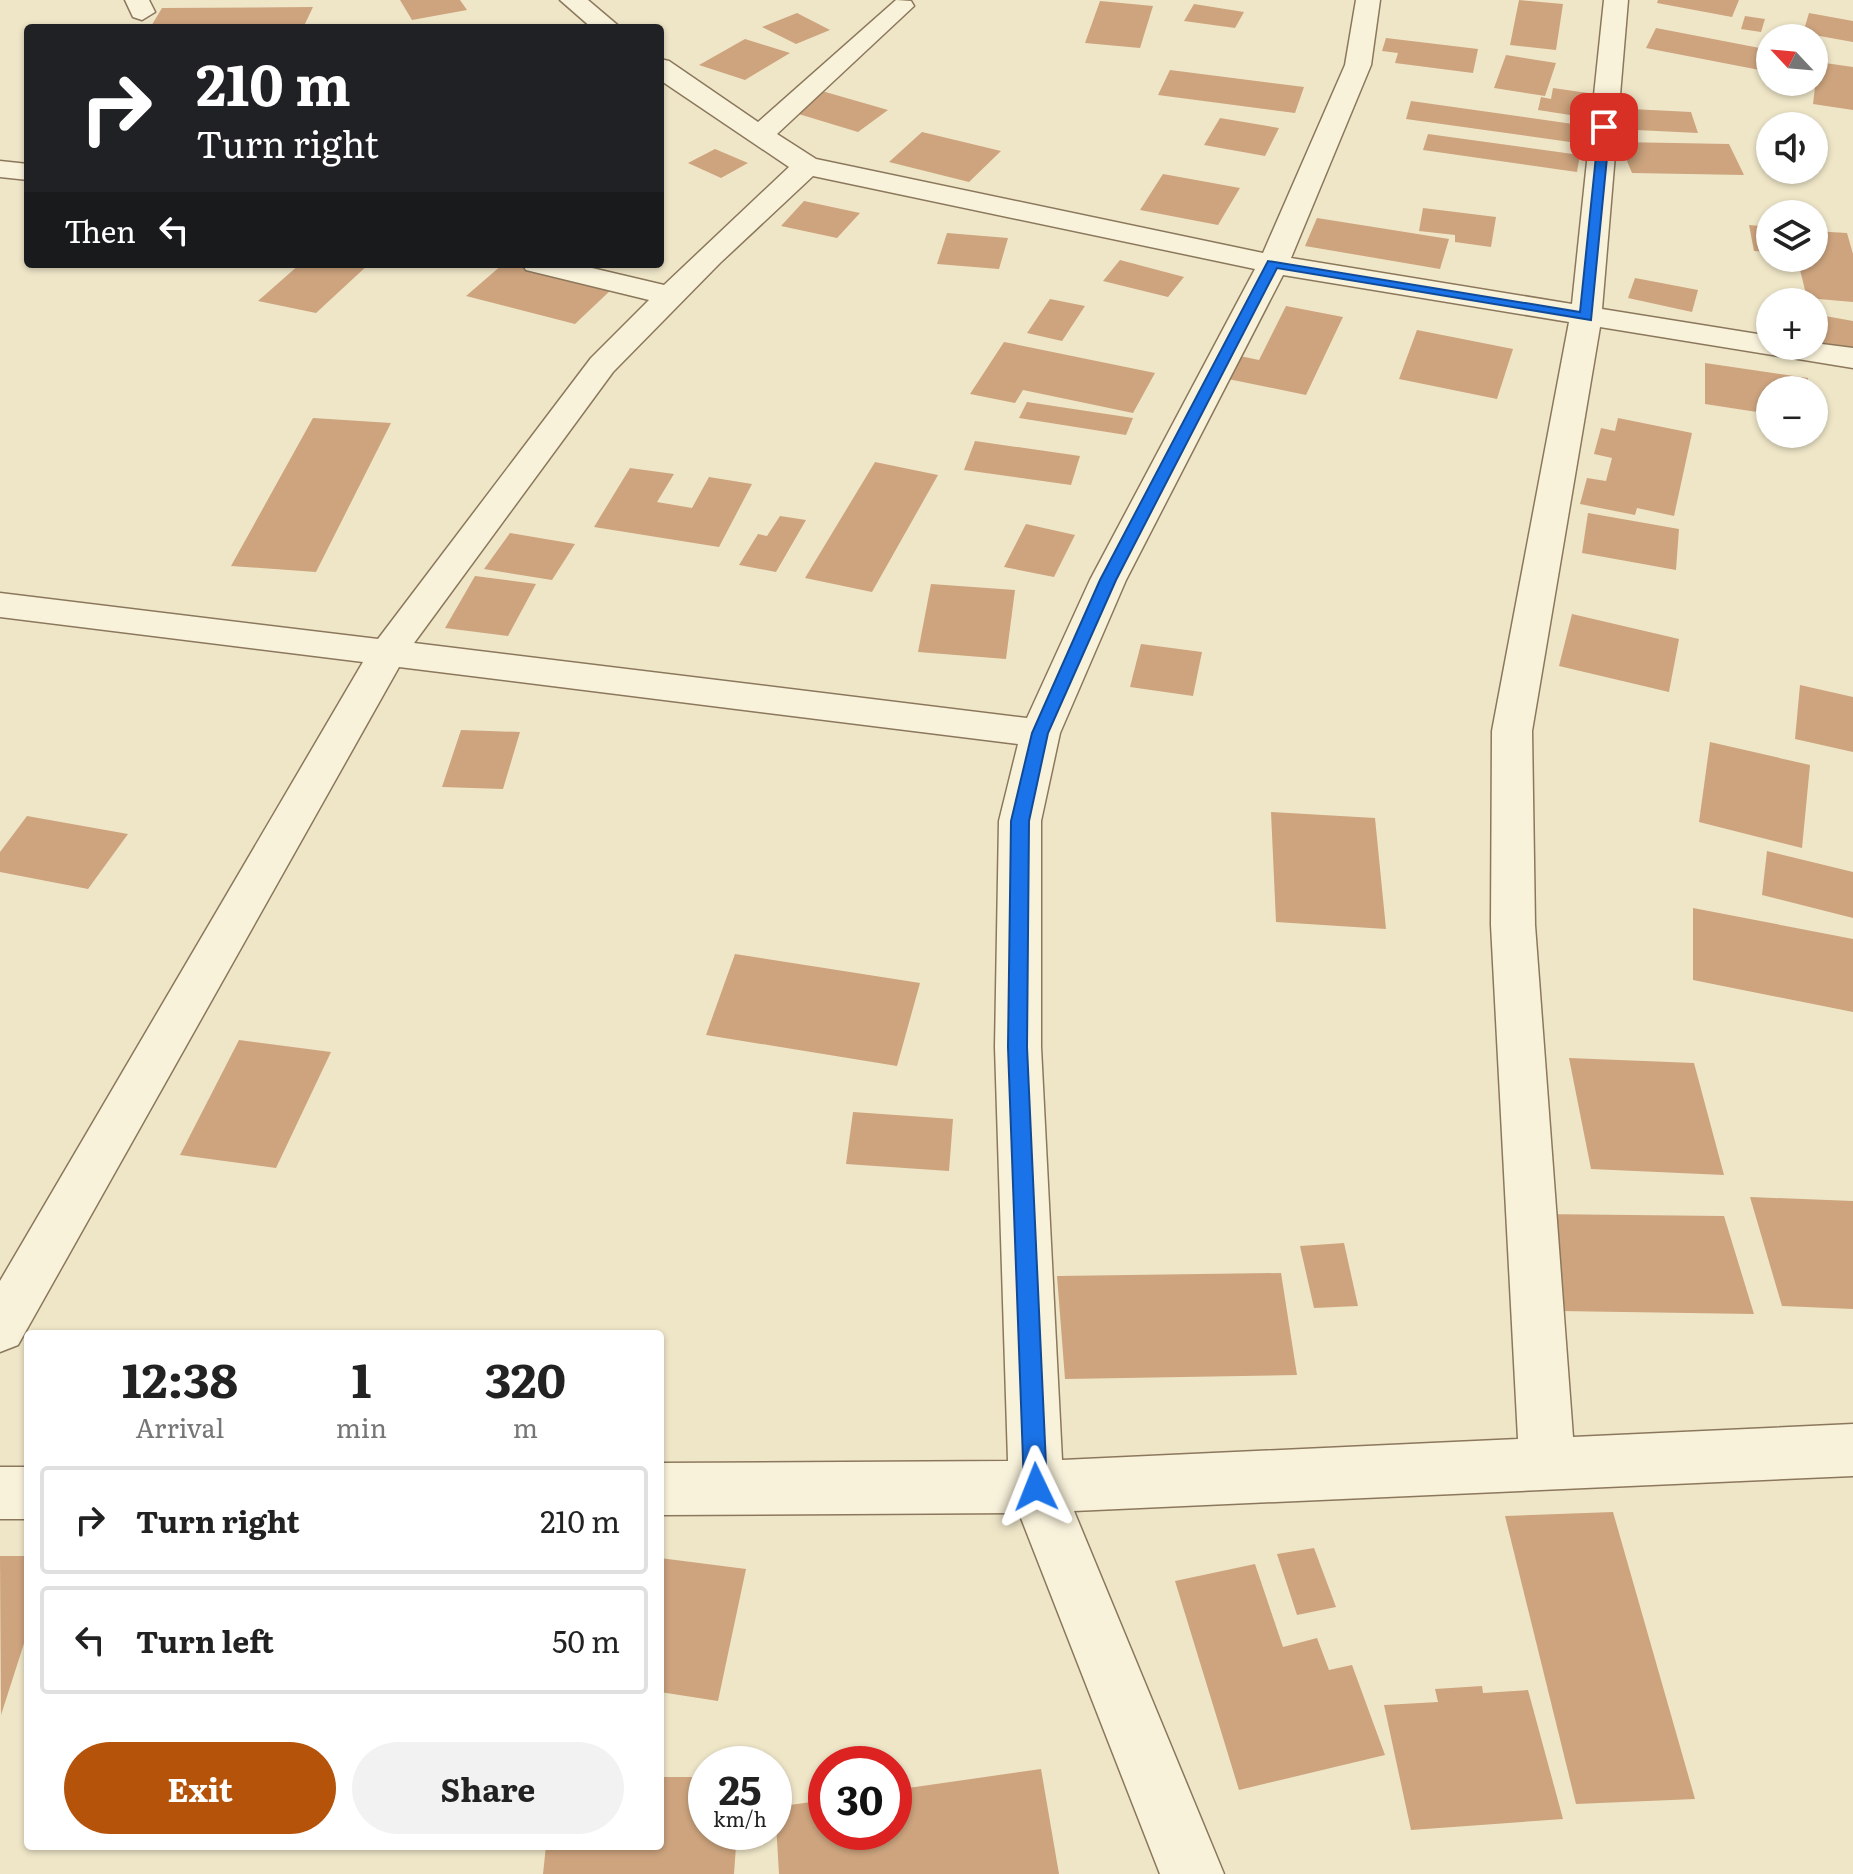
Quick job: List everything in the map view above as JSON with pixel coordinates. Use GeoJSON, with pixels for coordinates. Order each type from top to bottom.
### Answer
{"type":"FeatureCollection","features":[{"type":"Feature","properties":{"kind":"street"},"geometry":{"type":"LineString","coordinates":[[572,0],[603,24]]}},
{"type":"Feature","properties":{"kind":"street"},"geometry":{"type":"LineString","coordinates":[[1192,1874],[1036,1487],[1018,1047],[1020,821],[1040,733],[1108,580],[1273,264],[1358,65],[1368,0]]}},
{"type":"Feature","properties":{"kind":"street"},"geometry":{"type":"LineString","coordinates":[[1547,1462],[1513,925],[1512,731],[1586,317],[1616,0]]}},
{"type":"Feature","properties":{"kind":"street"},"geometry":{"type":"LineString","coordinates":[[760,135],[902,6]]}},
{"type":"Feature","properties":{"kind":"street"},"geometry":{"type":"LineString","coordinates":[[664,70],[807,166],[1273,264],[1756,344]]}},
{"type":"Feature","properties":{"kind":"street"},"geometry":{"type":"LineString","coordinates":[[0,1329],[386,655],[602,365],[807,166]]}},
{"type":"Feature","properties":{"kind":"street"},"geometry":{"type":"LineString","coordinates":[[0,169],[24,172]]}},
{"type":"Feature","properties":{"kind":"street"},"geometry":{"type":"LineString","coordinates":[[554,268],[671,296]]}},
{"type":"Feature","properties":{"kind":"street"},"geometry":{"type":"LineString","coordinates":[[1828,354],[1853,358]]}},
{"type":"Feature","properties":{"kind":"street"},"geometry":{"type":"LineString","coordinates":[[0,605],[386,655],[1040,733]]}},
{"type":"Feature","properties":{"kind":"street"},"geometry":{"type":"LineString","coordinates":[[664,1489],[1036,1487],[1853,1450]]}},
{"type":"Feature","properties":{"kind":"street"},"geometry":{"type":"LineString","coordinates":[[0,1493],[24,1493]]}},
{"type":"Feature","properties":{"kind":"building"},"geometry":{"type":"Polygon","coordinates":[[[400,0],[460,0],[467,10],[412,20],[400,0]]]}},
{"type":"Feature","properties":{"kind":"building"},"geometry":{"type":"Polygon","coordinates":[[[1519,0],[1563,4],[1556,50],[1510,45],[1519,0]]]}},
{"type":"Feature","properties":{"kind":"building"},"geometry":{"type":"Polygon","coordinates":[[[1658,0],[1739,0],[1732,17],[1657,3],[1658,0]]]}},
{"type":"Feature","properties":{"kind":"building"},"geometry":{"type":"Polygon","coordinates":[[[1100,1],[1153,6],[1140,48],[1085,43],[1100,1]]]}},
{"type":"Feature","properties":{"kind":"building"},"geometry":{"type":"Polygon","coordinates":[[[1194,4],[1244,12],[1235,28],[1184,21],[1194,4]]]}},
{"type":"Feature","properties":{"kind":"building"},"geometry":{"type":"Polygon","coordinates":[[[313,7],[305,24],[152,24],[162,8],[313,7]]]}},
{"type":"Feature","properties":{"kind":"building"},"geometry":{"type":"Polygon","coordinates":[[[797,13],[830,30],[796,44],[762,27],[797,13]]]}},
{"type":"Feature","properties":{"kind":"building"},"geometry":{"type":"Polygon","coordinates":[[[1809,13],[1853,21],[1853,42],[1828,38],[1828,24],[1806,24],[1809,13]]]}},
{"type":"Feature","properties":{"kind":"building"},"geometry":{"type":"Polygon","coordinates":[[[1745,16],[1765,19],[1763,24],[1756,24],[1756,31],[1741,29],[1745,16]]]}},
{"type":"Feature","properties":{"kind":"building"},"geometry":{"type":"Polygon","coordinates":[[[1656,28],[1756,47],[1756,69],[1646,48],[1656,28]]]}},
{"type":"Feature","properties":{"kind":"building"},"geometry":{"type":"Polygon","coordinates":[[[1386,38],[1478,49],[1473,73],[1395,63],[1398,53],[1382,51],[1386,38]]]}},
{"type":"Feature","properties":{"kind":"building"},"geometry":{"type":"Polygon","coordinates":[[[745,39],[790,53],[745,80],[699,65],[745,39]]]}},
{"type":"Feature","properties":{"kind":"building"},"geometry":{"type":"Polygon","coordinates":[[[1506,55],[1556,63],[1545,96],[1494,88],[1506,55]]]}},
{"type":"Feature","properties":{"kind":"building"},"geometry":{"type":"Polygon","coordinates":[[[1828,63],[1853,67],[1853,110],[1813,104],[1814,96],[1828,96],[1828,63]]]}},
{"type":"Feature","properties":{"kind":"building"},"geometry":{"type":"Polygon","coordinates":[[[1170,70],[1304,87],[1295,113],[1158,95],[1170,70]]]}},
{"type":"Feature","properties":{"kind":"building"},"geometry":{"type":"Polygon","coordinates":[[[1553,88],[1588,93],[1583,117],[1538,110],[1541,97],[1551,99],[1553,88]]]}},
{"type":"Feature","properties":{"kind":"building"},"geometry":{"type":"Polygon","coordinates":[[[822,91],[888,110],[858,132],[792,112],[822,91]]]}},
{"type":"Feature","properties":{"kind":"building"},"geometry":{"type":"Polygon","coordinates":[[[1411,101],[1580,125],[1577,143],[1406,119],[1411,101]]]}},
{"type":"Feature","properties":{"kind":"building"},"geometry":{"type":"Polygon","coordinates":[[[1611,108],[1691,112],[1698,133],[1616,129],[1611,108]]]}},
{"type":"Feature","properties":{"kind":"building"},"geometry":{"type":"Polygon","coordinates":[[[1220,118],[1279,128],[1265,156],[1204,145],[1220,118]]]}},
{"type":"Feature","properties":{"kind":"building"},"geometry":{"type":"Polygon","coordinates":[[[922,132],[1001,151],[969,182],[889,162],[922,132]]]}},
{"type":"Feature","properties":{"kind":"building"},"geometry":{"type":"Polygon","coordinates":[[[1428,134],[1580,155],[1577,172],[1423,150],[1428,134]]]}},
{"type":"Feature","properties":{"kind":"building"},"geometry":{"type":"Polygon","coordinates":[[[1619,142],[1729,144],[1744,175],[1632,173],[1619,142]]]}},
{"type":"Feature","properties":{"kind":"building"},"geometry":{"type":"Polygon","coordinates":[[[715,149],[748,163],[721,178],[688,163],[715,149]]]}},
{"type":"Feature","properties":{"kind":"building"},"geometry":{"type":"Polygon","coordinates":[[[1163,174],[1240,188],[1218,225],[1140,210],[1163,174]]]}},
{"type":"Feature","properties":{"kind":"building"},"geometry":{"type":"Polygon","coordinates":[[[804,201],[860,213],[837,238],[781,226],[804,201]]]}},
{"type":"Feature","properties":{"kind":"building"},"geometry":{"type":"Polygon","coordinates":[[[1423,208],[1496,217],[1491,247],[1455,242],[1455,235],[1419,231],[1423,208]]]}},
{"type":"Feature","properties":{"kind":"building"},"geometry":{"type":"Polygon","coordinates":[[[1317,218],[1449,239],[1440,269],[1305,246],[1317,218]]]}},
{"type":"Feature","properties":{"kind":"building"},"geometry":{"type":"Polygon","coordinates":[[[1749,225],[1756,226],[1754,251],[1749,225]]]}},
{"type":"Feature","properties":{"kind":"building"},"geometry":{"type":"Polygon","coordinates":[[[1828,232],[1847,233],[1853,254],[1853,302],[1828,300],[1828,288],[1804,288],[1800,272],[1828,272],[1828,232]]]}},
{"type":"Feature","properties":{"kind":"building"},"geometry":{"type":"Polygon","coordinates":[[[947,233],[1008,238],[999,269],[937,264],[947,233]]]}},
{"type":"Feature","properties":{"kind":"building"},"geometry":{"type":"Polygon","coordinates":[[[1120,260],[1184,277],[1168,297],[1103,281],[1120,260]]]}},
{"type":"Feature","properties":{"kind":"building"},"geometry":{"type":"Polygon","coordinates":[[[295,268],[365,268],[316,313],[258,301],[295,268]]]}},
{"type":"Feature","properties":{"kind":"building"},"geometry":{"type":"Polygon","coordinates":[[[498,268],[530,268],[613,288],[575,324],[466,296],[498,268]]]}},
{"type":"Feature","properties":{"kind":"building"},"geometry":{"type":"Polygon","coordinates":[[[1635,278],[1698,290],[1692,312],[1628,298],[1635,278]]]}},
{"type":"Feature","properties":{"kind":"building"},"geometry":{"type":"Polygon","coordinates":[[[1050,299],[1085,306],[1062,341],[1027,333],[1050,299]]]}},
{"type":"Feature","properties":{"kind":"building"},"geometry":{"type":"Polygon","coordinates":[[[1286,306],[1343,317],[1306,395],[1228,379],[1240,356],[1259,360],[1286,306]]]}},
{"type":"Feature","properties":{"kind":"building"},"geometry":{"type":"Polygon","coordinates":[[[1828,317],[1853,321],[1853,349],[1828,345],[1828,317]]]}},
{"type":"Feature","properties":{"kind":"building"},"geometry":{"type":"Polygon","coordinates":[[[1417,330],[1513,349],[1497,399],[1399,379],[1417,330]]]}},
{"type":"Feature","properties":{"kind":"building"},"geometry":{"type":"Polygon","coordinates":[[[1004,342],[1155,373],[1133,413],[1023,390],[1015,403],[970,394],[1004,342]]]}},
{"type":"Feature","properties":{"kind":"building"},"geometry":{"type":"Polygon","coordinates":[[[1705,363],[1794,376],[1756,376],[1756,412],[1705,404],[1705,363]]]}},
{"type":"Feature","properties":{"kind":"building"},"geometry":{"type":"Polygon","coordinates":[[[1027,402],[1133,418],[1126,435],[1019,418],[1027,402]]]}},
{"type":"Feature","properties":{"kind":"building"},"geometry":{"type":"Polygon","coordinates":[[[313,418],[391,423],[316,572],[231,566],[313,418]]]}},
{"type":"Feature","properties":{"kind":"building"},"geometry":{"type":"Polygon","coordinates":[[[1618,418],[1692,433],[1674,516],[1637,508],[1635,515],[1580,504],[1587,478],[1606,481],[1612,458],[1594,454],[1601,428],[1615,431],[1618,418]]]}},
{"type":"Feature","properties":{"kind":"building"},"geometry":{"type":"Polygon","coordinates":[[[975,441],[1080,456],[1071,485],[964,470],[975,441]]]}},
{"type":"Feature","properties":{"kind":"building"},"geometry":{"type":"Polygon","coordinates":[[[875,462],[938,475],[872,592],[805,578],[875,462]]]}},
{"type":"Feature","properties":{"kind":"building"},"geometry":{"type":"Polygon","coordinates":[[[630,468],[674,474],[657,502],[692,508],[709,477],[752,484],[719,547],[594,527],[630,468]]]}},
{"type":"Feature","properties":{"kind":"building"},"geometry":{"type":"Polygon","coordinates":[[[1588,513],[1679,529],[1676,570],[1582,553],[1588,513]]]}},
{"type":"Feature","properties":{"kind":"building"},"geometry":{"type":"Polygon","coordinates":[[[780,516],[806,520],[776,572],[739,565],[758,534],[767,536],[780,516]]]}},
{"type":"Feature","properties":{"kind":"building"},"geometry":{"type":"Polygon","coordinates":[[[1026,524],[1075,535],[1054,577],[1004,567],[1026,524]]]}},
{"type":"Feature","properties":{"kind":"building"},"geometry":{"type":"Polygon","coordinates":[[[510,533],[575,544],[552,580],[484,569],[510,533]]]}},
{"type":"Feature","properties":{"kind":"building"},"geometry":{"type":"Polygon","coordinates":[[[475,576],[536,584],[508,636],[445,628],[475,576]]]}},
{"type":"Feature","properties":{"kind":"building"},"geometry":{"type":"Polygon","coordinates":[[[931,584],[1015,590],[1006,659],[918,652],[931,584]]]}},
{"type":"Feature","properties":{"kind":"building"},"geometry":{"type":"Polygon","coordinates":[[[1572,614],[1679,639],[1669,692],[1559,666],[1572,614]]]}},
{"type":"Feature","properties":{"kind":"building"},"geometry":{"type":"Polygon","coordinates":[[[1141,644],[1202,652],[1193,696],[1130,687],[1141,644]]]}},
{"type":"Feature","properties":{"kind":"building"},"geometry":{"type":"Polygon","coordinates":[[[1800,685],[1853,697],[1853,752],[1795,739],[1800,685]]]}},
{"type":"Feature","properties":{"kind":"building"},"geometry":{"type":"Polygon","coordinates":[[[461,730],[520,732],[503,789],[442,787],[461,730]]]}},
{"type":"Feature","properties":{"kind":"building"},"geometry":{"type":"Polygon","coordinates":[[[1710,742],[1810,765],[1802,848],[1699,822],[1710,742]]]}},
{"type":"Feature","properties":{"kind":"building"},"geometry":{"type":"Polygon","coordinates":[[[1271,812],[1375,818],[1386,929],[1276,922],[1271,812]]]}},
{"type":"Feature","properties":{"kind":"building"},"geometry":{"type":"Polygon","coordinates":[[[27,816],[128,834],[88,889],[0,872],[0,852],[27,816]]]}},
{"type":"Feature","properties":{"kind":"building"},"geometry":{"type":"Polygon","coordinates":[[[1767,851],[1853,872],[1853,918],[1762,895],[1767,851]]]}},
{"type":"Feature","properties":{"kind":"building"},"geometry":{"type":"Polygon","coordinates":[[[1693,908],[1853,939],[1853,1012],[1693,980],[1693,908]]]}},
{"type":"Feature","properties":{"kind":"building"},"geometry":{"type":"Polygon","coordinates":[[[735,954],[920,983],[897,1066],[706,1035],[735,954]]]}},
{"type":"Feature","properties":{"kind":"building"},"geometry":{"type":"Polygon","coordinates":[[[239,1040],[331,1052],[276,1168],[180,1155],[239,1040]]]}},
{"type":"Feature","properties":{"kind":"building"},"geometry":{"type":"Polygon","coordinates":[[[1569,1058],[1694,1063],[1724,1175],[1591,1169],[1569,1058]]]}},
{"type":"Feature","properties":{"kind":"building"},"geometry":{"type":"Polygon","coordinates":[[[853,1112],[953,1119],[949,1171],[846,1164],[853,1112]]]}},
{"type":"Feature","properties":{"kind":"building"},"geometry":{"type":"Polygon","coordinates":[[[1750,1197],[1853,1201],[1853,1309],[1782,1306],[1750,1197]]]}},
{"type":"Feature","properties":{"kind":"building"},"geometry":{"type":"Polygon","coordinates":[[[1537,1214],[1724,1216],[1754,1314],[1559,1311],[1537,1214]]]}},
{"type":"Feature","properties":{"kind":"building"},"geometry":{"type":"Polygon","coordinates":[[[1344,1243],[1358,1306],[1314,1308],[1300,1246],[1344,1243]]]}},
{"type":"Feature","properties":{"kind":"building"},"geometry":{"type":"Polygon","coordinates":[[[1281,1273],[1297,1375],[1065,1379],[1057,1276],[1281,1273]]]}},
{"type":"Feature","properties":{"kind":"building"},"geometry":{"type":"Polygon","coordinates":[[[1613,1512],[1695,1799],[1576,1804],[1505,1516],[1613,1512]]]}},
{"type":"Feature","properties":{"kind":"building"},"geometry":{"type":"Polygon","coordinates":[[[1314,1548],[1336,1607],[1297,1615],[1277,1554],[1314,1548]]]}},
{"type":"Feature","properties":{"kind":"building"},"geometry":{"type":"Polygon","coordinates":[[[0,1556],[24,1556],[24,1643],[1,1715],[0,1556]]]}},
{"type":"Feature","properties":{"kind":"building"},"geometry":{"type":"Polygon","coordinates":[[[664,1559],[746,1569],[718,1701],[664,1693],[664,1559]]]}},
{"type":"Feature","properties":{"kind":"building"},"geometry":{"type":"Polygon","coordinates":[[[1255,1564],[1283,1647],[1317,1638],[1329,1670],[1352,1665],[1385,1755],[1239,1790],[1175,1581],[1255,1564]]]}},
{"type":"Feature","properties":{"kind":"building"},"geometry":{"type":"Polygon","coordinates":[[[1482,1686],[1483,1693],[1528,1690],[1563,1819],[1411,1830],[1384,1705],[1438,1702],[1435,1689],[1482,1686]]]}},
{"type":"Feature","properties":{"kind":"building"},"geometry":{"type":"Polygon","coordinates":[[[1041,1769],[1059,1874],[779,1874],[778,1850],[792,1850],[792,1805],[808,1802],[808,1850],[912,1850],[912,1787],[1041,1769]]]}},
{"type":"Feature","properties":{"kind":"building"},"geometry":{"type":"Polygon","coordinates":[[[664,1777],[688,1777],[688,1850],[736,1850],[734,1874],[543,1874],[546,1850],[664,1850],[664,1777]]]}},
{"type":"Feature","properties":{"kind":"route"},"geometry":{"type":"LineString","coordinates":[[1036,1487],[1018,1047],[1020,821],[1040,733],[1108,580],[1273,264],[1586,317],[1604,127]]}}]}
